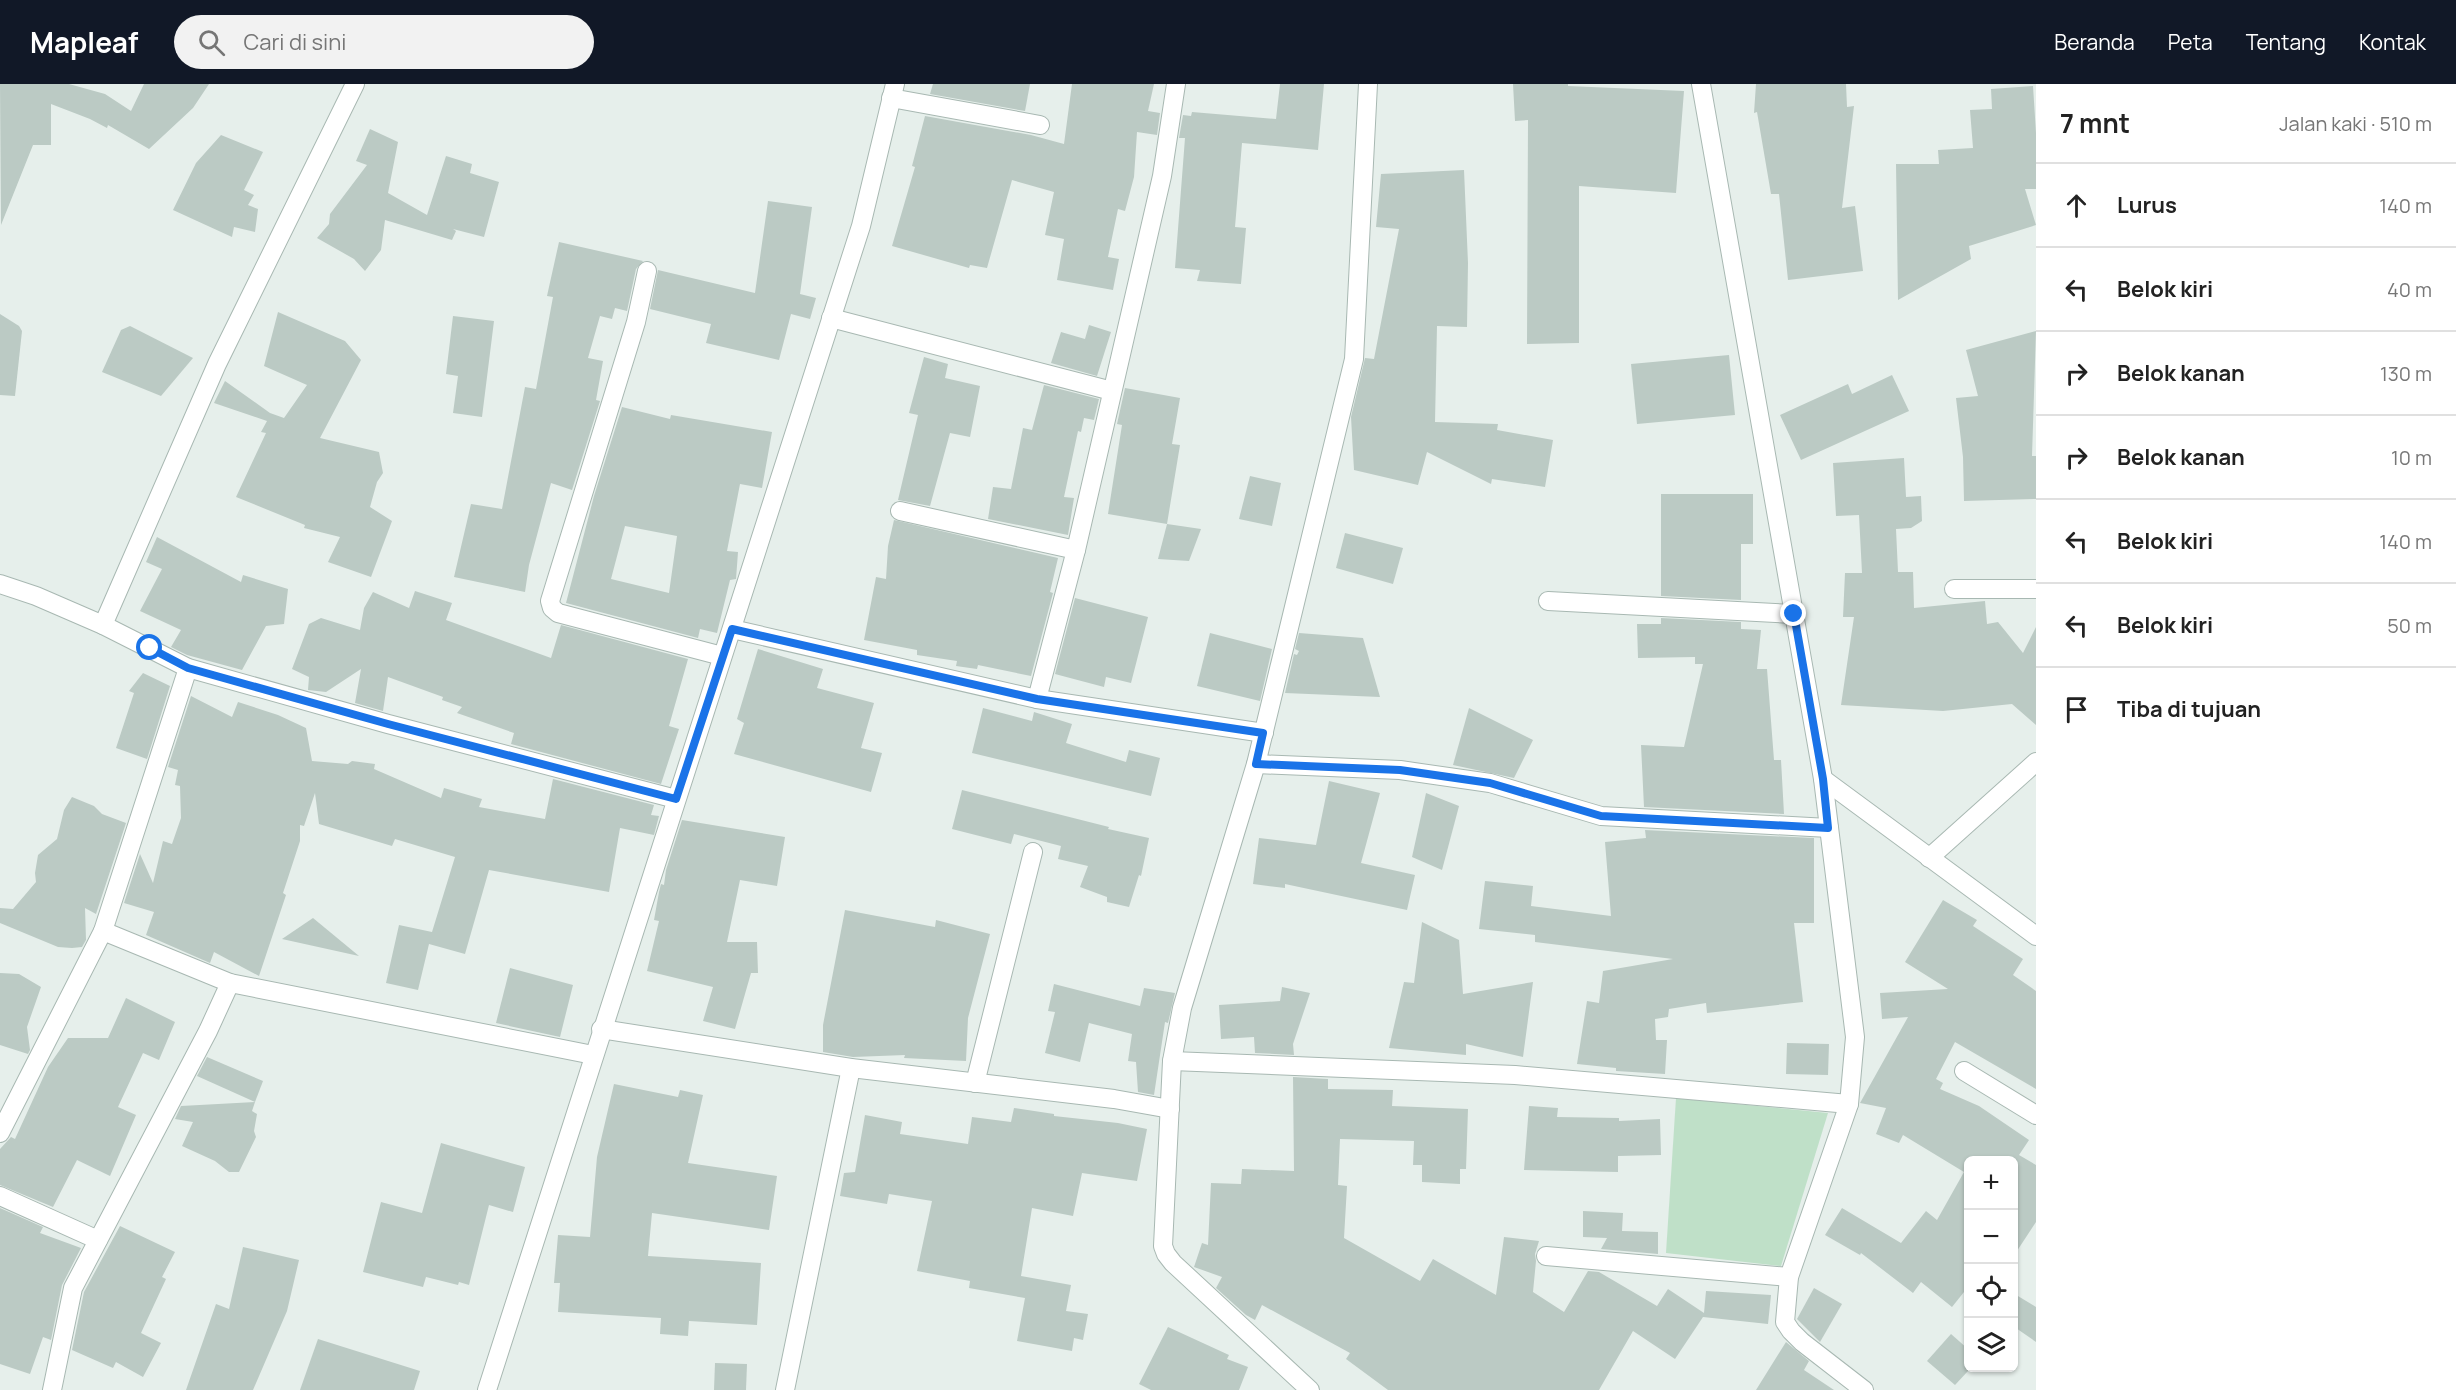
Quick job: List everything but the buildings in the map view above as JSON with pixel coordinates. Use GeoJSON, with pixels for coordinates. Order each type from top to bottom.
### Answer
{"type":"FeatureCollection","features":[{"type":"Feature","properties":{"kind":"street"},"geometry":{"type":"LineString","coordinates":[[103,625],[217,364],[355,84]]}},
{"type":"Feature","properties":{"kind":"street"},"geometry":{"type":"LineString","coordinates":[[1037,699],[1076,550],[1162,176],[1176,84]]}},
{"type":"Feature","properties":{"kind":"street"},"geometry":{"type":"LineString","coordinates":[[1310,1390],[1173,1263],[1163,1246],[1172,1061],[1182,1008],[1256,764],[1354,359],[1368,84]]}},
{"type":"Feature","properties":{"kind":"street"},"geometry":{"type":"LineString","coordinates":[[1701,84],[1823,779],[1856,1036],[1849,1104],[1789,1277],[1785,1322],[1791,1331],[1864,1390]]}},
{"type":"Feature","properties":{"kind":"street"},"geometry":{"type":"LineString","coordinates":[[487,1390],[601,1029],[861,226],[893,91],[1040,125]]}},
{"type":"Feature","properties":{"kind":"street"},"geometry":{"type":"LineString","coordinates":[[647,272],[636,322],[550,602],[552,608],[558,613],[722,656]]}},
{"type":"Feature","properties":{"kind":"street"},"geometry":{"type":"LineString","coordinates":[[831,318],[1112,391]]}},
{"type":"Feature","properties":{"kind":"street"},"geometry":{"type":"LineString","coordinates":[[900,511],[1076,550]]}},
{"type":"Feature","properties":{"kind":"street"},"geometry":{"type":"LineString","coordinates":[[0,584],[36,596],[103,625],[188,668],[388,724],[676,799]]}},
{"type":"Feature","properties":{"kind":"street"},"geometry":{"type":"LineString","coordinates":[[1954,589],[2036,589]]}},
{"type":"Feature","properties":{"kind":"street"},"geometry":{"type":"LineString","coordinates":[[1548,601],[1794,614]]}},
{"type":"Feature","properties":{"kind":"street"},"geometry":{"type":"LineString","coordinates":[[732,629],[1037,699],[1263,733]]}},
{"type":"Feature","properties":{"kind":"street"},"geometry":{"type":"LineString","coordinates":[[0,1133],[103,931],[188,668]]}},
{"type":"Feature","properties":{"kind":"street"},"geometry":{"type":"LineString","coordinates":[[1929,858],[2036,762]]}},
{"type":"Feature","properties":{"kind":"street"},"geometry":{"type":"LineString","coordinates":[[1256,764],[1400,770],[1490,783],[1601,816],[1828,828]]}},
{"type":"Feature","properties":{"kind":"street"},"geometry":{"type":"LineString","coordinates":[[1823,779],[2036,936]]}},
{"type":"Feature","properties":{"kind":"street"},"geometry":{"type":"LineString","coordinates":[[975,1083],[1033,852]]}},
{"type":"Feature","properties":{"kind":"street"},"geometry":{"type":"LineString","coordinates":[[103,931],[230,983],[593,1055]]}},
{"type":"Feature","properties":{"kind":"street"},"geometry":{"type":"LineString","coordinates":[[52,1390],[73,1288],[208,1031],[230,983]]}},
{"type":"Feature","properties":{"kind":"street"},"geometry":{"type":"LineString","coordinates":[[601,1029],[851,1068],[1114,1099],[1170,1108]]}},
{"type":"Feature","properties":{"kind":"street"},"geometry":{"type":"LineString","coordinates":[[1172,1061],[1515,1075],[1849,1104]]}},
{"type":"Feature","properties":{"kind":"street"},"geometry":{"type":"LineString","coordinates":[[785,1390],[851,1068]]}},
{"type":"Feature","properties":{"kind":"street"},"geometry":{"type":"LineString","coordinates":[[1964,1071],[2036,1115]]}},
{"type":"Feature","properties":{"kind":"street"},"geometry":{"type":"LineString","coordinates":[[0,1196],[98,1240]]}},
{"type":"Feature","properties":{"kind":"street"},"geometry":{"type":"LineString","coordinates":[[1546,1256],[1789,1277]]}},
{"type":"Feature","properties":{"kind":"green space"},"geometry":{"type":"Polygon","coordinates":[[[1676,1098],[1828,1113],[1781,1266],[1666,1253],[1676,1098]]]}},
{"type":"Feature","properties":{"kind":"route"},"geometry":{"type":"LineString","coordinates":[[150,648],[188,668],[388,724],[676,799],[732,629],[1037,699],[1263,733],[1256,764],[1400,770],[1490,783],[1601,816],[1828,828],[1823,779],[1794,614]]}}]}
